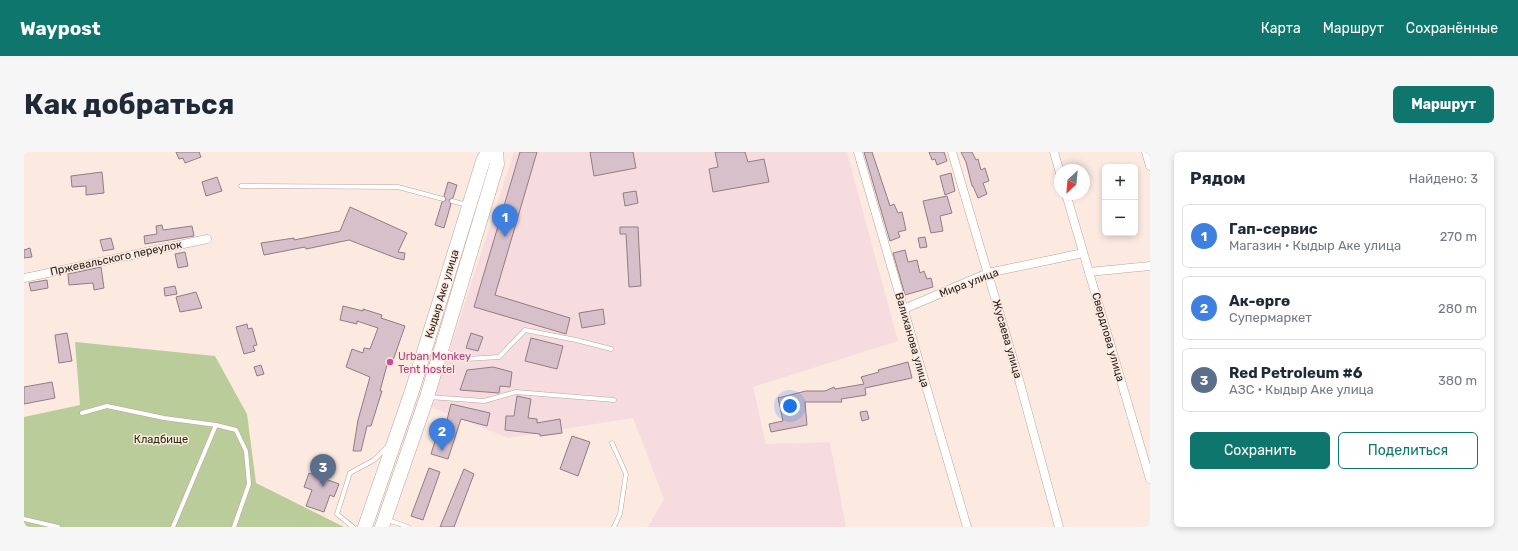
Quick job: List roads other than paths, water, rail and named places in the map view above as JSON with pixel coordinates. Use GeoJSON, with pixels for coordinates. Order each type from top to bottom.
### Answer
{"type":"FeatureCollection","features":[{"type":"Feature","properties":{"kind":"highway","name":"Кыдыр Аке улица"},"geometry":{"type":"LineString","coordinates":[[365,527],[412,391],[470,206],[482,160],[488,152]]}},
{"type":"Feature","properties":{"kind":"highway","name":"Кыдыр Аке улица"},"geometry":{"type":"LineString","coordinates":[[384,523],[427,397],[497,164],[496,152]]}},
{"type":"Feature","properties":{"kind":"highway"},"geometry":{"type":"LineString","coordinates":[[412,391],[427,397]]}},
{"type":"Feature","properties":{"kind":"highway"},"geometry":{"type":"LineString","coordinates":[[370,514],[384,523]]}},
{"type":"Feature","properties":{"kind":"street","name":"Валиханова улица"},"geometry":{"type":"LineString","coordinates":[[858,152],[967,527]]}},
{"type":"Feature","properties":{"kind":"street","name":"Жусаева улица"},"geometry":{"type":"LineString","coordinates":[[952,152],[1018,376],[1059,527]]}},
{"type":"Feature","properties":{"kind":"street"},"geometry":{"type":"LineString","coordinates":[[1054,152],[1057,164]]}},
{"type":"Feature","properties":{"kind":"street"},"geometry":{"type":"LineString","coordinates":[[1146,152],[1150,166]]}},
{"type":"Feature","properties":{"kind":"street","name":"Свердлова улица"},"geometry":{"type":"LineString","coordinates":[[1068,200],[1150,479]]}},
{"type":"Feature","properties":{"kind":"street","name":"Пржевальского переулок"},"geometry":{"type":"LineString","coordinates":[[24,278],[207,239]]}},
{"type":"Feature","properties":{"kind":"street","name":"Мира улица"},"geometry":{"type":"LineString","coordinates":[[904,309],[988,273],[1083,253]]}},
{"type":"Feature","properties":{"kind":"street"},"geometry":{"type":"LineString","coordinates":[[1089,272],[1150,266]]}},
{"type":"Feature","properties":{"kind":"lane"},"geometry":{"type":"LineString","coordinates":[[241,186],[398,187],[443,199]]}},
{"type":"Feature","properties":{"kind":"lane"},"geometry":{"type":"LineString","coordinates":[[452,201],[470,206]]}},
{"type":"Feature","properties":{"kind":"lane"},"geometry":{"type":"LineString","coordinates":[[441,350],[466,359],[499,357],[524,330],[576,340],[610,349]]}},
{"type":"Feature","properties":{"kind":"lane"},"geometry":{"type":"LineString","coordinates":[[427,397],[484,401],[516,392],[614,400]]}},
{"type":"Feature","properties":{"kind":"lane"},"geometry":{"type":"LineString","coordinates":[[82,413],[106,406],[164,418],[216,425],[236,430],[246,451],[249,484],[234,527]]}},
{"type":"Feature","properties":{"kind":"lane"},"geometry":{"type":"LineString","coordinates":[[173,527],[216,425]]}},
{"type":"Feature","properties":{"kind":"lane"},"geometry":{"type":"LineString","coordinates":[[353,527],[337,514],[350,473],[374,460],[396,438]]}},
{"type":"Feature","properties":{"kind":"lane"},"geometry":{"type":"LineString","coordinates":[[612,443],[626,474],[620,514],[614,527]]}},
{"type":"Feature","properties":{"kind":"lane"},"geometry":{"type":"LineString","coordinates":[[24,519],[58,527]]}},
{"type":"Feature","properties":{"kind":"lane"},"geometry":{"type":"LineString","coordinates":[[384,523],[408,527]]}},
{"type":"Feature","properties":{"kind":"place","name":"Гап-сервис"},"geometry":{"type":"Point","coordinates":[505,237]}},
{"type":"Feature","properties":{"kind":"place","name":"Urban Monkey Tent hostel"},"geometry":{"type":"Point","coordinates":[390,362]}},
{"type":"Feature","properties":{"kind":"place","name":"Ак-өргө"},"geometry":{"type":"Point","coordinates":[442,451]}},
{"type":"Feature","properties":{"kind":"place","name":"Red Petroleum #6"},"geometry":{"type":"Point","coordinates":[323,487]}},
{"type":"Feature","properties":{"kind":"park label","name":"Кладбище"},"geometry":{"type":"Point","coordinates":[161,439]}}]}
